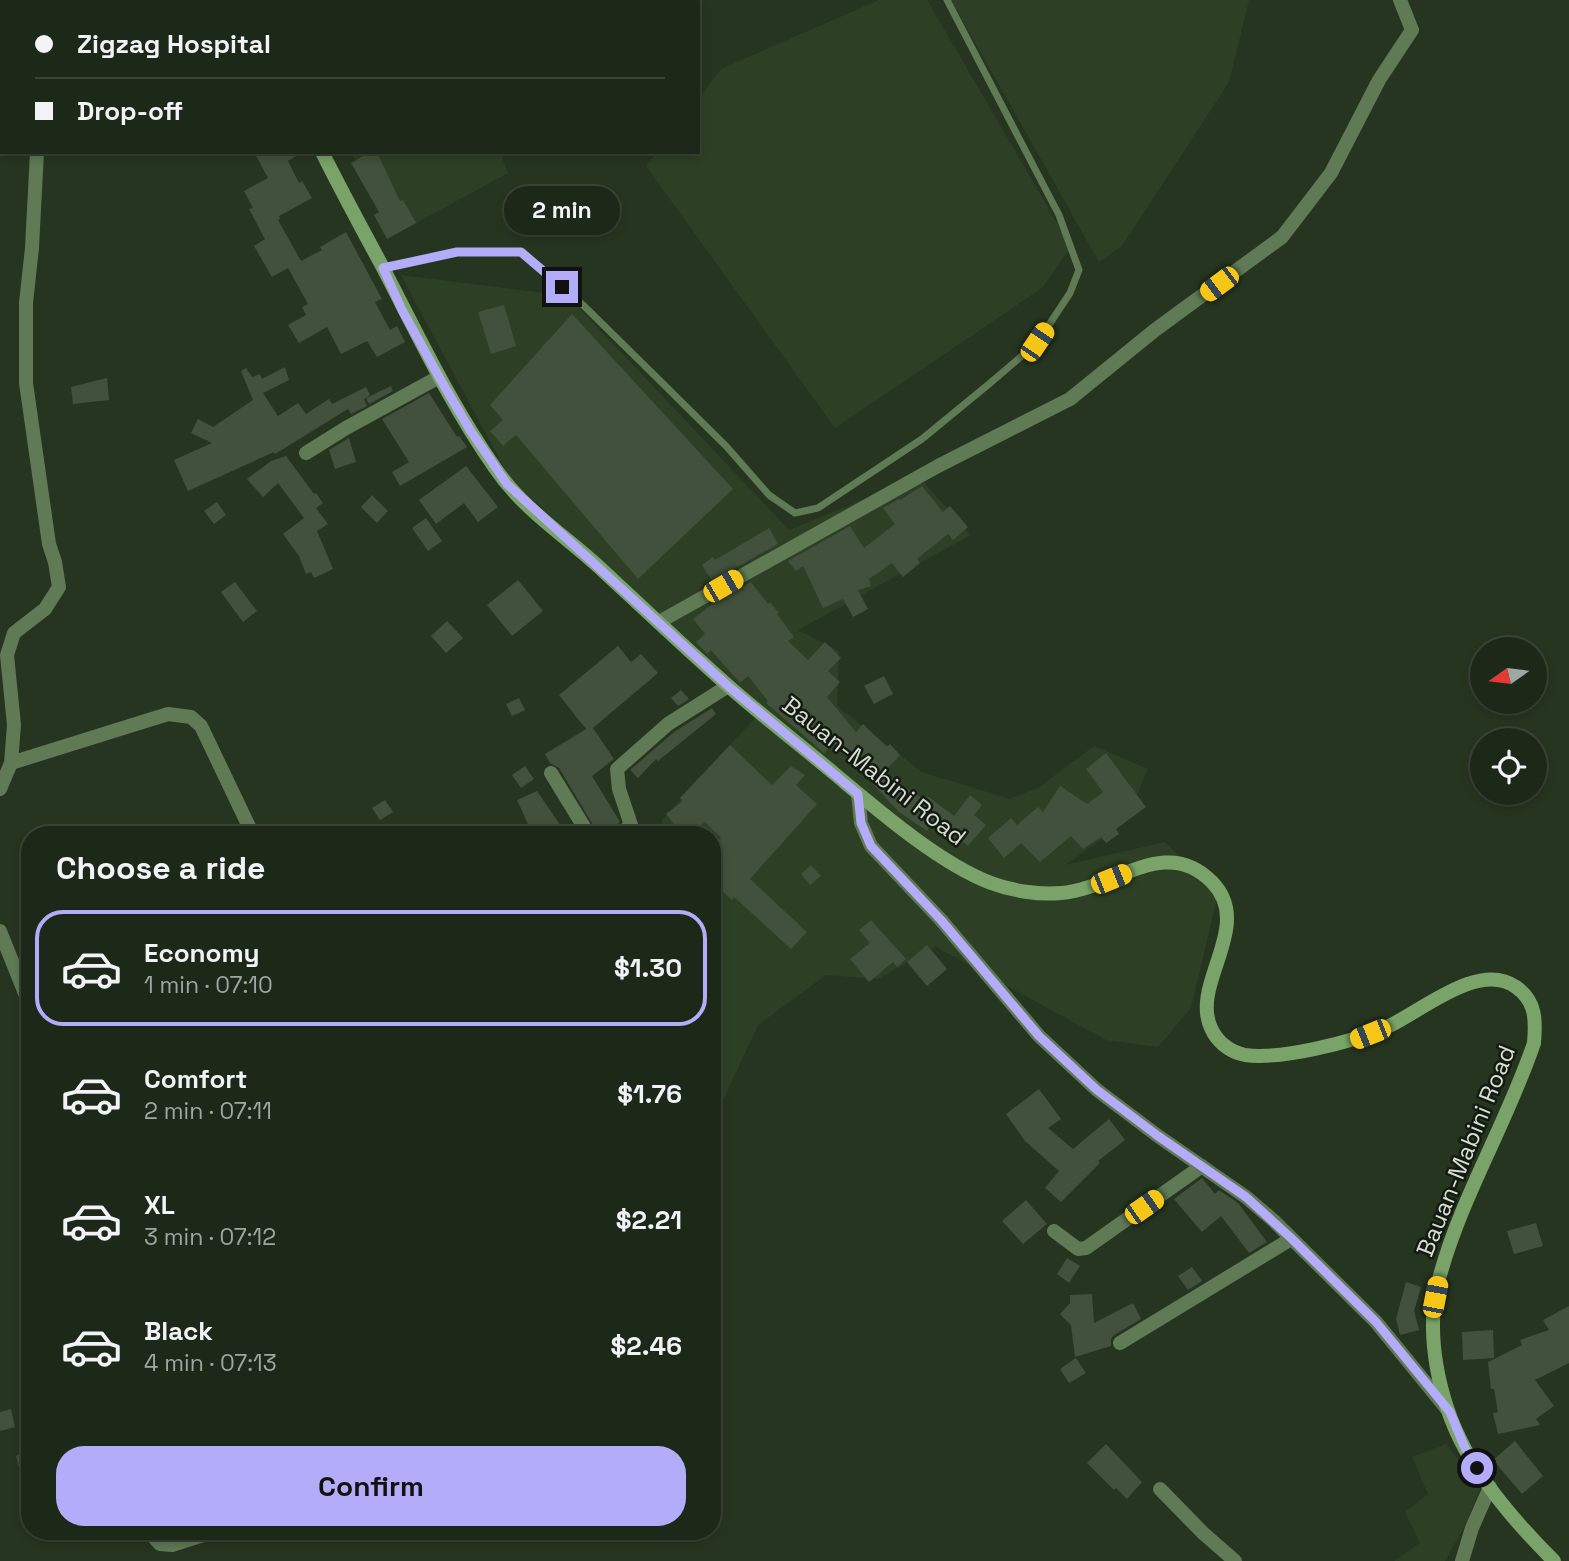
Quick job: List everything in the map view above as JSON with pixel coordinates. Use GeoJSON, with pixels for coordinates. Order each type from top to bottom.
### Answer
{"type":"FeatureCollection","features":[{"type":"Feature","properties":{"kind":"main road","name":"Bauan-Mabini Road"},"geometry":{"type":"LineString","coordinates":[[323,154],[439,377],[470,430],[507,484],[728,686],[858,794],[941,856],[989,882],[1017,890],[1064,893],[1095,886],[1149,864],[1171,861],[1186,864],[1216,886],[1226,914],[1223,950],[1209,991],[1208,1021],[1214,1035],[1222,1044],[1234,1052],[1246,1055],[1290,1053],[1349,1042],[1391,1025],[1456,989],[1478,980],[1490,978],[1508,982],[1528,997],[1535,1018],[1534,1043],[1465,1205],[1436,1292],[1432,1339],[1450,1412],[1465,1448],[1490,1487],[1554,1561]]}},
{"type":"Feature","properties":{"kind":"street"},"geometry":{"type":"LineString","coordinates":[[659,622],[938,466],[1070,399],[1155,330],[1282,237],[1331,173],[1379,80],[1412,30],[1400,0]]}},
{"type":"Feature","properties":{"kind":"street"},"geometry":{"type":"LineString","coordinates":[[0,789],[11,764],[7,727],[7,656],[13,633],[45,609],[59,587],[49,544],[26,383],[26,303],[37,154]]}},
{"type":"Feature","properties":{"kind":"street"},"geometry":{"type":"LineString","coordinates":[[306,453],[439,377]]}},
{"type":"Feature","properties":{"kind":"street"},"geometry":{"type":"LineString","coordinates":[[630,826],[619,789],[617,769],[668,724],[728,686]]}},
{"type":"Feature","properties":{"kind":"street"},"geometry":{"type":"LineString","coordinates":[[11,764],[168,714],[191,718],[201,726],[249,826]]}},
{"type":"Feature","properties":{"kind":"street"},"geometry":{"type":"LineString","coordinates":[[551,773],[583,826]]}},
{"type":"Feature","properties":{"kind":"street"},"geometry":{"type":"LineString","coordinates":[[858,794],[861,823],[871,846],[941,920],[1039,1036],[1097,1090],[1246,1197],[1291,1238],[1376,1322],[1450,1412]]}},
{"type":"Feature","properties":{"kind":"street"},"geometry":{"type":"LineString","coordinates":[[0,931],[21,984]]}},
{"type":"Feature","properties":{"kind":"street"},"geometry":{"type":"LineString","coordinates":[[1054,1231],[1077,1249],[1086,1248],[1202,1166]]}},
{"type":"Feature","properties":{"kind":"street"},"geometry":{"type":"LineString","coordinates":[[1120,1343],[1291,1238]]}},
{"type":"Feature","properties":{"kind":"street"},"geometry":{"type":"LineString","coordinates":[[1462,1561],[1472,1528],[1490,1487]]}},
{"type":"Feature","properties":{"kind":"street"},"geometry":{"type":"LineString","coordinates":[[1160,1489],[1235,1561]]}},
{"type":"Feature","properties":{"kind":"street"},"geometry":{"type":"LineString","coordinates":[[156,1540],[160,1544],[172,1545],[188,1540]]}},
{"type":"Feature","properties":{"kind":"lane"},"geometry":{"type":"LineString","coordinates":[[383,268],[457,252],[521,252],[583,305],[726,446],[769,495],[795,513],[818,508],[922,439],[1037,342],[1070,293],[1079,270],[1059,215],[947,0]]}},
{"type":"Feature","properties":{"kind":"shaded area"},"geometry":{"type":"Polygon","coordinates":[[[879,0],[927,0],[1071,247],[1042,288],[835,428],[646,166],[655,154],[700,154],[700,96],[721,69],[879,0]]]}},
{"type":"Feature","properties":{"kind":"shaded area"},"geometry":{"type":"Polygon","coordinates":[[[951,0],[1249,0],[1229,82],[1122,246],[1099,262],[951,0]]]}},
{"type":"Feature","properties":{"kind":"shaded area"},"geometry":{"type":"Polygon","coordinates":[[[352,154],[501,154],[508,173],[394,235],[352,154]]]}},
{"type":"Feature","properties":{"kind":"shaded area"},"geometry":{"type":"Polygon","coordinates":[[[401,275],[568,296],[789,530],[919,477],[971,535],[798,630],[839,651],[837,706],[922,772],[1010,799],[1038,788],[1094,746],[1148,769],[1125,823],[1065,865],[1165,842],[1218,894],[1191,1008],[1158,1047],[1106,1040],[936,947],[878,979],[826,975],[758,1025],[721,1105],[721,826],[661,826],[662,820],[764,708],[510,479],[401,275]]]}},
{"type":"Feature","properties":{"kind":"shaded area"},"geometry":{"type":"Polygon","coordinates":[[[1446,1444],[1480,1489],[1466,1524],[1445,1561],[1394,1561],[1420,1543],[1405,1512],[1428,1494],[1412,1457],[1446,1444]]]}},
{"type":"Feature","properties":{"kind":"building"},"geometry":{"type":"Polygon","coordinates":[[[255,154],[300,154],[288,161],[299,183],[302,181],[312,198],[279,216],[278,220],[301,261],[322,250],[320,247],[346,232],[382,299],[375,302],[390,330],[397,326],[405,342],[377,357],[367,341],[341,354],[327,327],[299,343],[288,325],[306,315],[302,307],[308,304],[288,268],[272,277],[254,246],[265,239],[249,209],[253,208],[244,191],[268,178],[255,154]]]}},
{"type":"Feature","properties":{"kind":"building"},"geometry":{"type":"Polygon","coordinates":[[[367,154],[378,154],[400,201],[403,200],[416,223],[387,239],[374,215],[379,212],[351,163],[367,154]]]}},
{"type":"Feature","properties":{"kind":"building"},"geometry":{"type":"Polygon","coordinates":[[[504,305],[516,346],[491,354],[478,312],[504,305]]]}},
{"type":"Feature","properties":{"kind":"building"},"geometry":{"type":"Polygon","coordinates":[[[572,314],[733,489],[638,579],[516,435],[503,446],[490,431],[503,420],[490,405],[572,314]]]}},
{"type":"Feature","properties":{"kind":"building"},"geometry":{"type":"Polygon","coordinates":[[[285,367],[289,380],[263,393],[278,416],[298,403],[306,414],[329,399],[332,404],[366,387],[370,395],[364,399],[367,406],[351,414],[348,409],[275,454],[274,452],[188,491],[174,460],[212,443],[191,433],[198,419],[213,427],[253,400],[241,371],[246,368],[252,377],[260,374],[262,379],[285,367]]]}},
{"type":"Feature","properties":{"kind":"building"},"geometry":{"type":"Polygon","coordinates":[[[107,378],[109,400],[73,404],[71,387],[107,378]]]}},
{"type":"Feature","properties":{"kind":"building"},"geometry":{"type":"Polygon","coordinates":[[[391,386],[393,391],[369,404],[366,398],[391,386]]]}},
{"type":"Feature","properties":{"kind":"building"},"geometry":{"type":"Polygon","coordinates":[[[429,393],[457,437],[459,436],[467,447],[400,486],[392,472],[409,462],[382,419],[429,393]]]}},
{"type":"Feature","properties":{"kind":"building"},"geometry":{"type":"Polygon","coordinates":[[[349,438],[356,462],[335,469],[329,450],[349,438]]]}},
{"type":"Feature","properties":{"kind":"building"},"geometry":{"type":"Polygon","coordinates":[[[286,456],[323,503],[316,508],[328,524],[317,531],[333,569],[314,578],[311,572],[306,574],[299,556],[283,534],[304,518],[278,483],[263,497],[247,479],[271,461],[286,456]]]}},
{"type":"Feature","properties":{"kind":"building"},"geometry":{"type":"Polygon","coordinates":[[[466,466],[498,507],[478,522],[464,503],[436,524],[419,500],[466,466]]]}},
{"type":"Feature","properties":{"kind":"building"},"geometry":{"type":"Polygon","coordinates":[[[922,486],[943,512],[950,506],[968,527],[953,540],[948,534],[917,559],[920,563],[903,577],[892,563],[869,579],[871,586],[858,590],[868,609],[853,617],[843,599],[823,608],[803,566],[796,571],[788,561],[850,526],[864,548],[895,524],[883,508],[922,486]]]}},
{"type":"Feature","properties":{"kind":"building"},"geometry":{"type":"Polygon","coordinates":[[[372,495],[388,511],[377,523],[361,507],[372,495]]]}},
{"type":"Feature","properties":{"kind":"building"},"geometry":{"type":"Polygon","coordinates":[[[217,502],[226,515],[214,524],[204,511],[217,502]]]}},
{"type":"Feature","properties":{"kind":"building"},"geometry":{"type":"Polygon","coordinates":[[[426,518],[442,541],[428,551],[412,528],[426,518]]]}},
{"type":"Feature","properties":{"kind":"building"},"geometry":{"type":"Polygon","coordinates":[[[769,528],[778,544],[712,581],[702,565],[769,528]]]}},
{"type":"Feature","properties":{"kind":"building"},"geometry":{"type":"Polygon","coordinates":[[[518,580],[543,611],[512,636],[487,605],[518,580]]]}},
{"type":"Feature","properties":{"kind":"building"},"geometry":{"type":"Polygon","coordinates":[[[235,582],[257,611],[243,622],[221,592],[235,582]]]}},
{"type":"Feature","properties":{"kind":"building"},"geometry":{"type":"Polygon","coordinates":[[[751,582],[768,604],[770,602],[779,613],[777,614],[794,637],[788,641],[808,660],[825,642],[841,658],[828,671],[840,682],[827,697],[856,732],[863,724],[887,747],[890,744],[900,755],[885,771],[903,788],[904,786],[924,800],[927,796],[954,816],[970,795],[982,805],[974,815],[986,825],[968,846],[935,819],[927,831],[899,812],[834,743],[824,753],[766,703],[768,701],[748,676],[740,683],[711,650],[707,654],[696,642],[705,634],[693,619],[716,601],[751,582]]]}},
{"type":"Feature","properties":{"kind":"building"},"geometry":{"type":"Polygon","coordinates":[[[447,621],[463,638],[446,653],[431,636],[447,621]]]}},
{"type":"Feature","properties":{"kind":"building"},"geometry":{"type":"Polygon","coordinates":[[[618,646],[631,662],[641,654],[658,673],[593,728],[614,759],[592,776],[620,822],[615,826],[594,826],[559,768],[550,763],[545,754],[586,729],[559,695],[618,646]]]}},
{"type":"Feature","properties":{"kind":"building"},"geometry":{"type":"Polygon","coordinates":[[[884,676],[893,694],[874,704],[864,686],[884,676]]]}},
{"type":"Feature","properties":{"kind":"building"},"geometry":{"type":"Polygon","coordinates":[[[681,690],[689,699],[678,706],[671,698],[681,690]]]}},
{"type":"Feature","properties":{"kind":"building"},"geometry":{"type":"Polygon","coordinates":[[[519,698],[525,710],[512,716],[506,704],[519,698]]]}},
{"type":"Feature","properties":{"kind":"building"},"geometry":{"type":"Polygon","coordinates":[[[712,708],[716,714],[658,761],[656,759],[638,778],[630,770],[674,732],[712,708]]]}},
{"type":"Feature","properties":{"kind":"building"},"geometry":{"type":"Polygon","coordinates":[[[730,745],[772,785],[791,766],[805,775],[796,785],[817,804],[750,879],[807,932],[791,949],[734,897],[732,900],[721,890],[721,826],[709,826],[705,822],[700,826],[676,826],[666,814],[683,801],[680,798],[730,745]]]}},
{"type":"Feature","properties":{"kind":"building"},"geometry":{"type":"Polygon","coordinates":[[[1106,753],[1146,807],[1116,829],[1119,834],[1106,843],[1101,837],[1083,849],[1071,836],[1040,862],[1021,843],[1004,858],[988,838],[1011,818],[1017,825],[1038,807],[1043,812],[1060,786],[1087,804],[1103,792],[1086,769],[1106,753]]]}},
{"type":"Feature","properties":{"kind":"building"},"geometry":{"type":"Polygon","coordinates":[[[525,766],[534,779],[521,788],[512,775],[525,766]]]}},
{"type":"Feature","properties":{"kind":"building"},"geometry":{"type":"Polygon","coordinates":[[[537,791],[561,826],[529,826],[517,800],[537,791]]]}},
{"type":"Feature","properties":{"kind":"building"},"geometry":{"type":"Polygon","coordinates":[[[385,800],[393,812],[380,820],[372,808],[385,800]]]}},
{"type":"Feature","properties":{"kind":"building"},"geometry":{"type":"Polygon","coordinates":[[[811,865],[821,876],[810,885],[801,874],[811,865]]]}},
{"type":"Feature","properties":{"kind":"building"},"geometry":{"type":"Polygon","coordinates":[[[871,920],[906,959],[897,967],[893,962],[869,982],[850,959],[870,943],[859,930],[871,920]]]}},
{"type":"Feature","properties":{"kind":"building"},"geometry":{"type":"Polygon","coordinates":[[[927,945],[947,969],[927,986],[907,962],[927,945]]]}},
{"type":"Feature","properties":{"kind":"building"},"geometry":{"type":"Polygon","coordinates":[[[1039,1089],[1061,1119],[1048,1128],[1073,1149],[1109,1119],[1125,1140],[1098,1161],[1100,1163],[1061,1202],[1045,1188],[1059,1171],[1025,1141],[1006,1114],[1039,1089]]]}},
{"type":"Feature","properties":{"kind":"building"},"geometry":{"type":"Polygon","coordinates":[[[1202,1178],[1215,1194],[1219,1190],[1238,1203],[1267,1242],[1249,1253],[1221,1216],[1202,1232],[1174,1199],[1202,1178]]]}},
{"type":"Feature","properties":{"kind":"building"},"geometry":{"type":"Polygon","coordinates":[[[1026,1200],[1047,1224],[1023,1244],[1002,1221],[1026,1200]]]}},
{"type":"Feature","properties":{"kind":"building"},"geometry":{"type":"Polygon","coordinates":[[[1536,1223],[1543,1246],[1514,1254],[1507,1231],[1536,1223]]]}},
{"type":"Feature","properties":{"kind":"building"},"geometry":{"type":"Polygon","coordinates":[[[1067,1258],[1080,1266],[1069,1283],[1057,1274],[1067,1258]]]}},
{"type":"Feature","properties":{"kind":"building"},"geometry":{"type":"Polygon","coordinates":[[[1192,1267],[1202,1281],[1188,1290],[1178,1276],[1192,1267]]]}},
{"type":"Feature","properties":{"kind":"building"},"geometry":{"type":"Polygon","coordinates":[[[1406,1282],[1421,1287],[1414,1311],[1419,1330],[1400,1335],[1396,1319],[1406,1282]]]}},
{"type":"Feature","properties":{"kind":"building"},"geometry":{"type":"Polygon","coordinates":[[[1092,1294],[1094,1323],[1133,1303],[1141,1319],[1114,1335],[1111,1346],[1075,1357],[1071,1325],[1060,1314],[1070,1303],[1070,1295],[1092,1294]]]}},
{"type":"Feature","properties":{"kind":"building"},"geometry":{"type":"Polygon","coordinates":[[[1569,1306],[1569,1363],[1535,1380],[1554,1406],[1536,1419],[1540,1425],[1498,1434],[1493,1413],[1498,1412],[1494,1389],[1491,1389],[1488,1362],[1522,1345],[1520,1340],[1549,1330],[1543,1320],[1569,1306]]]}},
{"type":"Feature","properties":{"kind":"building"},"geometry":{"type":"Polygon","coordinates":[[[1493,1330],[1494,1358],[1463,1360],[1462,1332],[1493,1330]]]}},
{"type":"Feature","properties":{"kind":"building"},"geometry":{"type":"Polygon","coordinates":[[[1076,1358],[1086,1373],[1069,1383],[1060,1369],[1076,1358]]]}},
{"type":"Feature","properties":{"kind":"building"},"geometry":{"type":"Polygon","coordinates":[[[11,1409],[15,1427],[0,1431],[0,1412],[11,1409]]]}},
{"type":"Feature","properties":{"kind":"building"},"geometry":{"type":"Polygon","coordinates":[[[1515,1441],[1543,1476],[1522,1494],[1493,1460],[1515,1441]]]}},
{"type":"Feature","properties":{"kind":"building"},"geometry":{"type":"Polygon","coordinates":[[[1106,1444],[1142,1482],[1127,1499],[1087,1463],[1106,1444]]]}},
{"type":"Feature","properties":{"kind":"building"},"geometry":{"type":"Polygon","coordinates":[[[21,1454],[21,1466],[19,1467],[16,1456],[21,1454]]]}},
{"type":"Feature","properties":{"kind":"route"},"geometry":{"type":"LineString","coordinates":[[562,287],[521,252],[457,252],[383,268],[402,310],[439,377],[470,430],[507,484],[531,509],[576,545],[728,686],[858,794],[861,823],[871,846],[941,920],[1039,1036],[1097,1090],[1246,1197],[1274,1221],[1376,1322],[1450,1412],[1465,1448],[1477,1468]]}}]}
